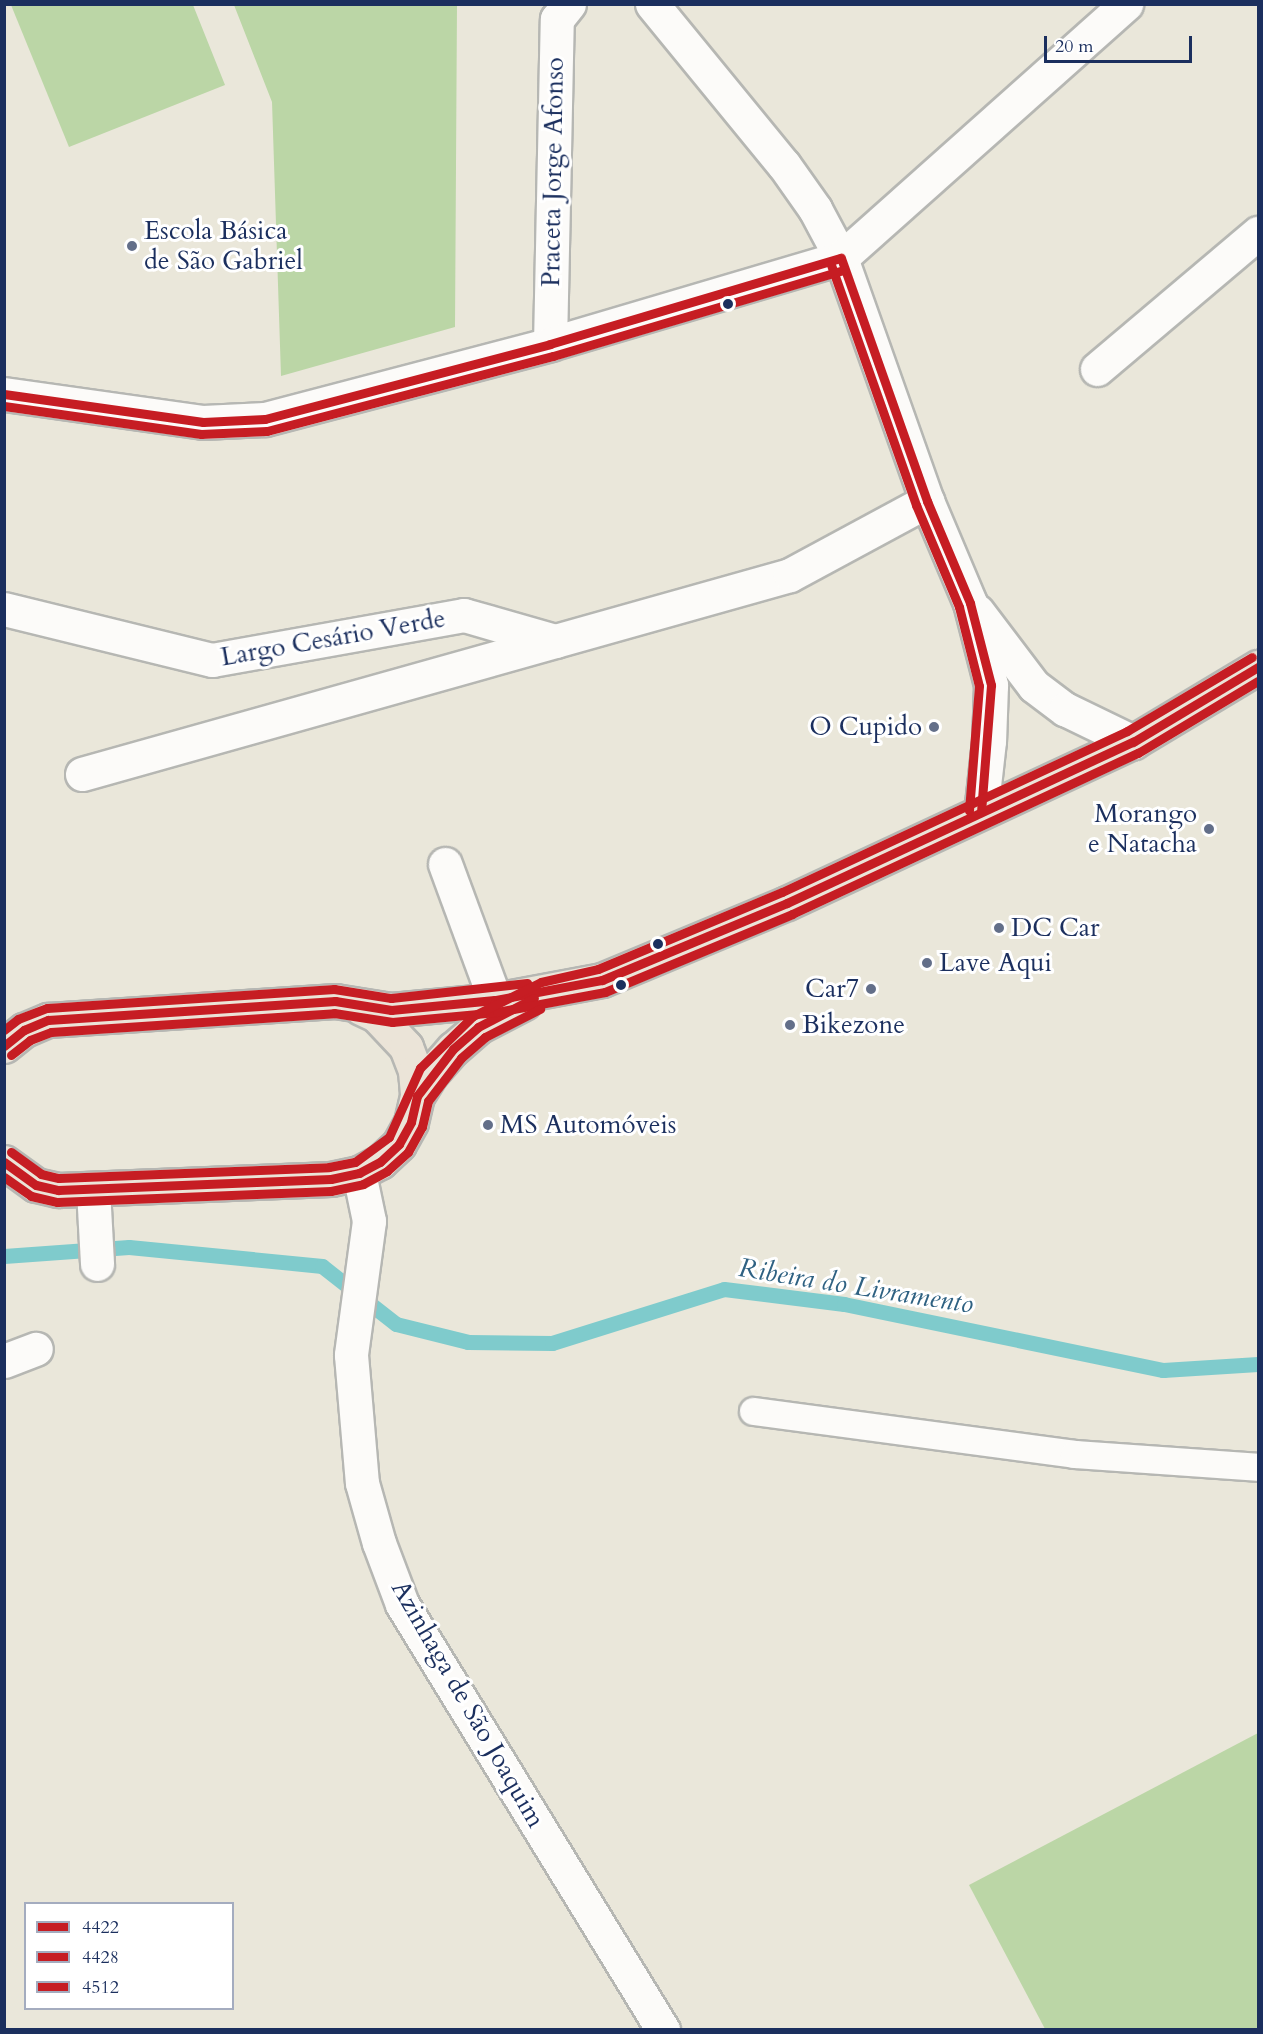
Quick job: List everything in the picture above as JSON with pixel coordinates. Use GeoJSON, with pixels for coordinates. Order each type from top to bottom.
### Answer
{"type":"FeatureCollection","features":[{"type":"Feature","properties":{"kind":"main road"},"geometry":{"type":"LineString","coordinates":[[4,1046],[24,1030],[48,1020],[324,1002],[391,1010],[545,993],[602,980],[787,903],[1133,742],[1258,668]]}},
{"type":"Feature","properties":{"kind":"main road"},"geometry":{"type":"LineString","coordinates":[[417,1096],[430,1075],[478,1028],[545,993]]}},
{"type":"Feature","properties":{"kind":"main road"},"geometry":{"type":"LineString","coordinates":[[4,1162],[36,1185],[58,1190],[331,1179],[358,1173],[380,1162],[399,1144],[411,1122],[417,1096],[415,1071],[406,1047],[376,1015],[357,1006]]}},
{"type":"Feature","properties":{"kind":"street","name":"Praceta Jorge Afonso"},"geometry":{"type":"LineString","coordinates":[[550,344],[557,19],[569,4]]}},
{"type":"Feature","properties":{"kind":"street"},"geometry":{"type":"LineString","coordinates":[[652,4],[784,165],[815,208],[842,258],[927,501],[970,603],[991,685],[989,741],[981,812]]}},
{"type":"Feature","properties":{"kind":"street"},"geometry":{"type":"LineString","coordinates":[[4,394],[203,422],[265,419],[550,344],[842,258],[1126,4]]}},
{"type":"Feature","properties":{"kind":"street"},"geometry":{"type":"LineString","coordinates":[[1097,369],[1258,233]]}},
{"type":"Feature","properties":{"kind":"street","name":"Largo Cesário Verde"},"geometry":{"type":"LineString","coordinates":[[82,774],[790,575],[927,501]]}},
{"type":"Feature","properties":{"kind":"street"},"geometry":{"type":"LineString","coordinates":[[970,603],[1035,686],[1065,709],[1133,742]]}},
{"type":"Feature","properties":{"kind":"street","name":"Largo Cesário Verde"},"geometry":{"type":"LineString","coordinates":[[4,609],[212,660],[464,615],[555,641]]}},
{"type":"Feature","properties":{"kind":"street"},"geometry":{"type":"LineString","coordinates":[[444,864],[495,1000]]}},
{"type":"Feature","properties":{"kind":"street","name":"Azinhaga de São Joaquim"},"geometry":{"type":"LineString","coordinates":[[358,1173],[369,1221],[351,1355],[362,1483],[379,1543],[402,1604],[663,2030]]}},
{"type":"Feature","properties":{"kind":"street"},"geometry":{"type":"LineString","coordinates":[[93,1189],[97,1264]]}},
{"type":"Feature","properties":{"kind":"street"},"geometry":{"type":"LineString","coordinates":[[4,1361],[36,1348]]}},
{"type":"Feature","properties":{"kind":"lane"},"geometry":{"type":"LineString","coordinates":[[753,1411],[1074,1454],[1258,1467]]}},
{"type":"Feature","properties":{"kind":"green space"},"geometry":{"type":"Polygon","coordinates":[[[11,5],[193,5],[225,85],[69,147],[11,5]]]}},
{"type":"Feature","properties":{"kind":"green space"},"geometry":{"type":"Polygon","coordinates":[[[234,5],[457,5],[455,327],[281,376],[272,102],[234,5]]]}},
{"type":"Feature","properties":{"kind":"green space"},"geometry":{"type":"Polygon","coordinates":[[[1258,1733],[1258,2029],[1045,2029],[969,1885],[1258,1733]]]}},
{"type":"Feature","properties":{"kind":"waterway","name":"Ribeira do Livramento"},"geometry":{"type":"LineString","coordinates":[[4,1256],[129,1247],[322,1266],[396,1324],[468,1342],[552,1343],[724,1289],[844,1304],[1163,1370],[1258,1364]]}},
{"type":"Feature","properties":{"kind":"transit line","name":"4422"},"geometry":{"type":"LineString","coordinates":[[841,258],[927,501],[970,603],[991,685],[981,812]]}},
{"type":"Feature","properties":{"kind":"transit line","name":"4422"},"geometry":{"type":"LineString","coordinates":[[4,394],[203,422],[265,419],[550,344],[841,258]]}},
{"type":"Feature","properties":{"kind":"transit line","name":"4428"},"geometry":{"type":"LineString","coordinates":[[830,262],[916,505],[959,607],[979,686],[969,811]]}},
{"type":"Feature","properties":{"kind":"transit line","name":"4428"},"geometry":{"type":"LineString","coordinates":[[4,406],[201,434],[267,431],[553,356],[844,270]]}},
{"type":"Feature","properties":{"kind":"transit line","name":"4512"},"geometry":{"type":"LineString","coordinates":[[11,1152],[41,1174],[59,1178],[329,1167],[355,1162],[389,1137],[420,1068],[473,1016],[541,982],[598,969],[782,892],[1127,731],[1252,657]]}},
{"type":"Feature","properties":{"kind":"transit line","name":"4422"},"geometry":{"type":"LineString","coordinates":[[4,1046],[24,1030],[48,1020],[335,1001],[391,1010],[495,1000],[602,980],[787,903],[1133,742],[1258,667]]}},
{"type":"Feature","properties":{"kind":"transit line","name":"4428"},"geometry":{"type":"LineString","coordinates":[[11,1055],[30,1040],[51,1032],[334,1013],[392,1022],[497,1012],[605,992],[792,914],[1138,753],[1258,681]]}},
{"type":"Feature","properties":{"kind":"transit line","name":"4512"},"geometry":{"type":"LineString","coordinates":[[4,1030],[18,1019],[47,1008],[334,989],[391,998],[527,983]]}},
{"type":"Feature","properties":{"kind":"transit line","name":"4422"},"geometry":{"type":"LineString","coordinates":[[4,1162],[36,1185],[58,1190],[331,1179],[359,1173],[380,1162],[399,1144],[411,1122],[417,1096],[453,1049],[478,1027],[534,998]]}},
{"type":"Feature","properties":{"kind":"transit line","name":"4428"},"geometry":{"type":"LineString","coordinates":[[4,1177],[31,1196],[57,1202],[331,1191],[363,1184],[387,1171],[408,1152],[422,1127],[428,1101],[461,1058],[485,1037],[540,1009]]}},
{"type":"Feature","properties":{"kind":"place","name":"Escola Básica de São Gabriel"},"geometry":{"type":"Point","coordinates":[132,246]}},
{"type":"Feature","properties":{"kind":"place","name":"O Cupido"},"geometry":{"type":"Point","coordinates":[934,727]}},
{"type":"Feature","properties":{"kind":"place","name":"Morango e Natacha"},"geometry":{"type":"Point","coordinates":[1209,829]}},
{"type":"Feature","properties":{"kind":"place","name":"DC Car"},"geometry":{"type":"Point","coordinates":[999,928]}},
{"type":"Feature","properties":{"kind":"place","name":"Lave Aqui"},"geometry":{"type":"Point","coordinates":[927,963]}},
{"type":"Feature","properties":{"kind":"place","name":"Car7"},"geometry":{"type":"Point","coordinates":[871,989]}},
{"type":"Feature","properties":{"kind":"place","name":"Bikezone"},"geometry":{"type":"Point","coordinates":[790,1025]}},
{"type":"Feature","properties":{"kind":"place","name":"MS Automóveis"},"geometry":{"type":"Point","coordinates":[488,1125]}}]}
